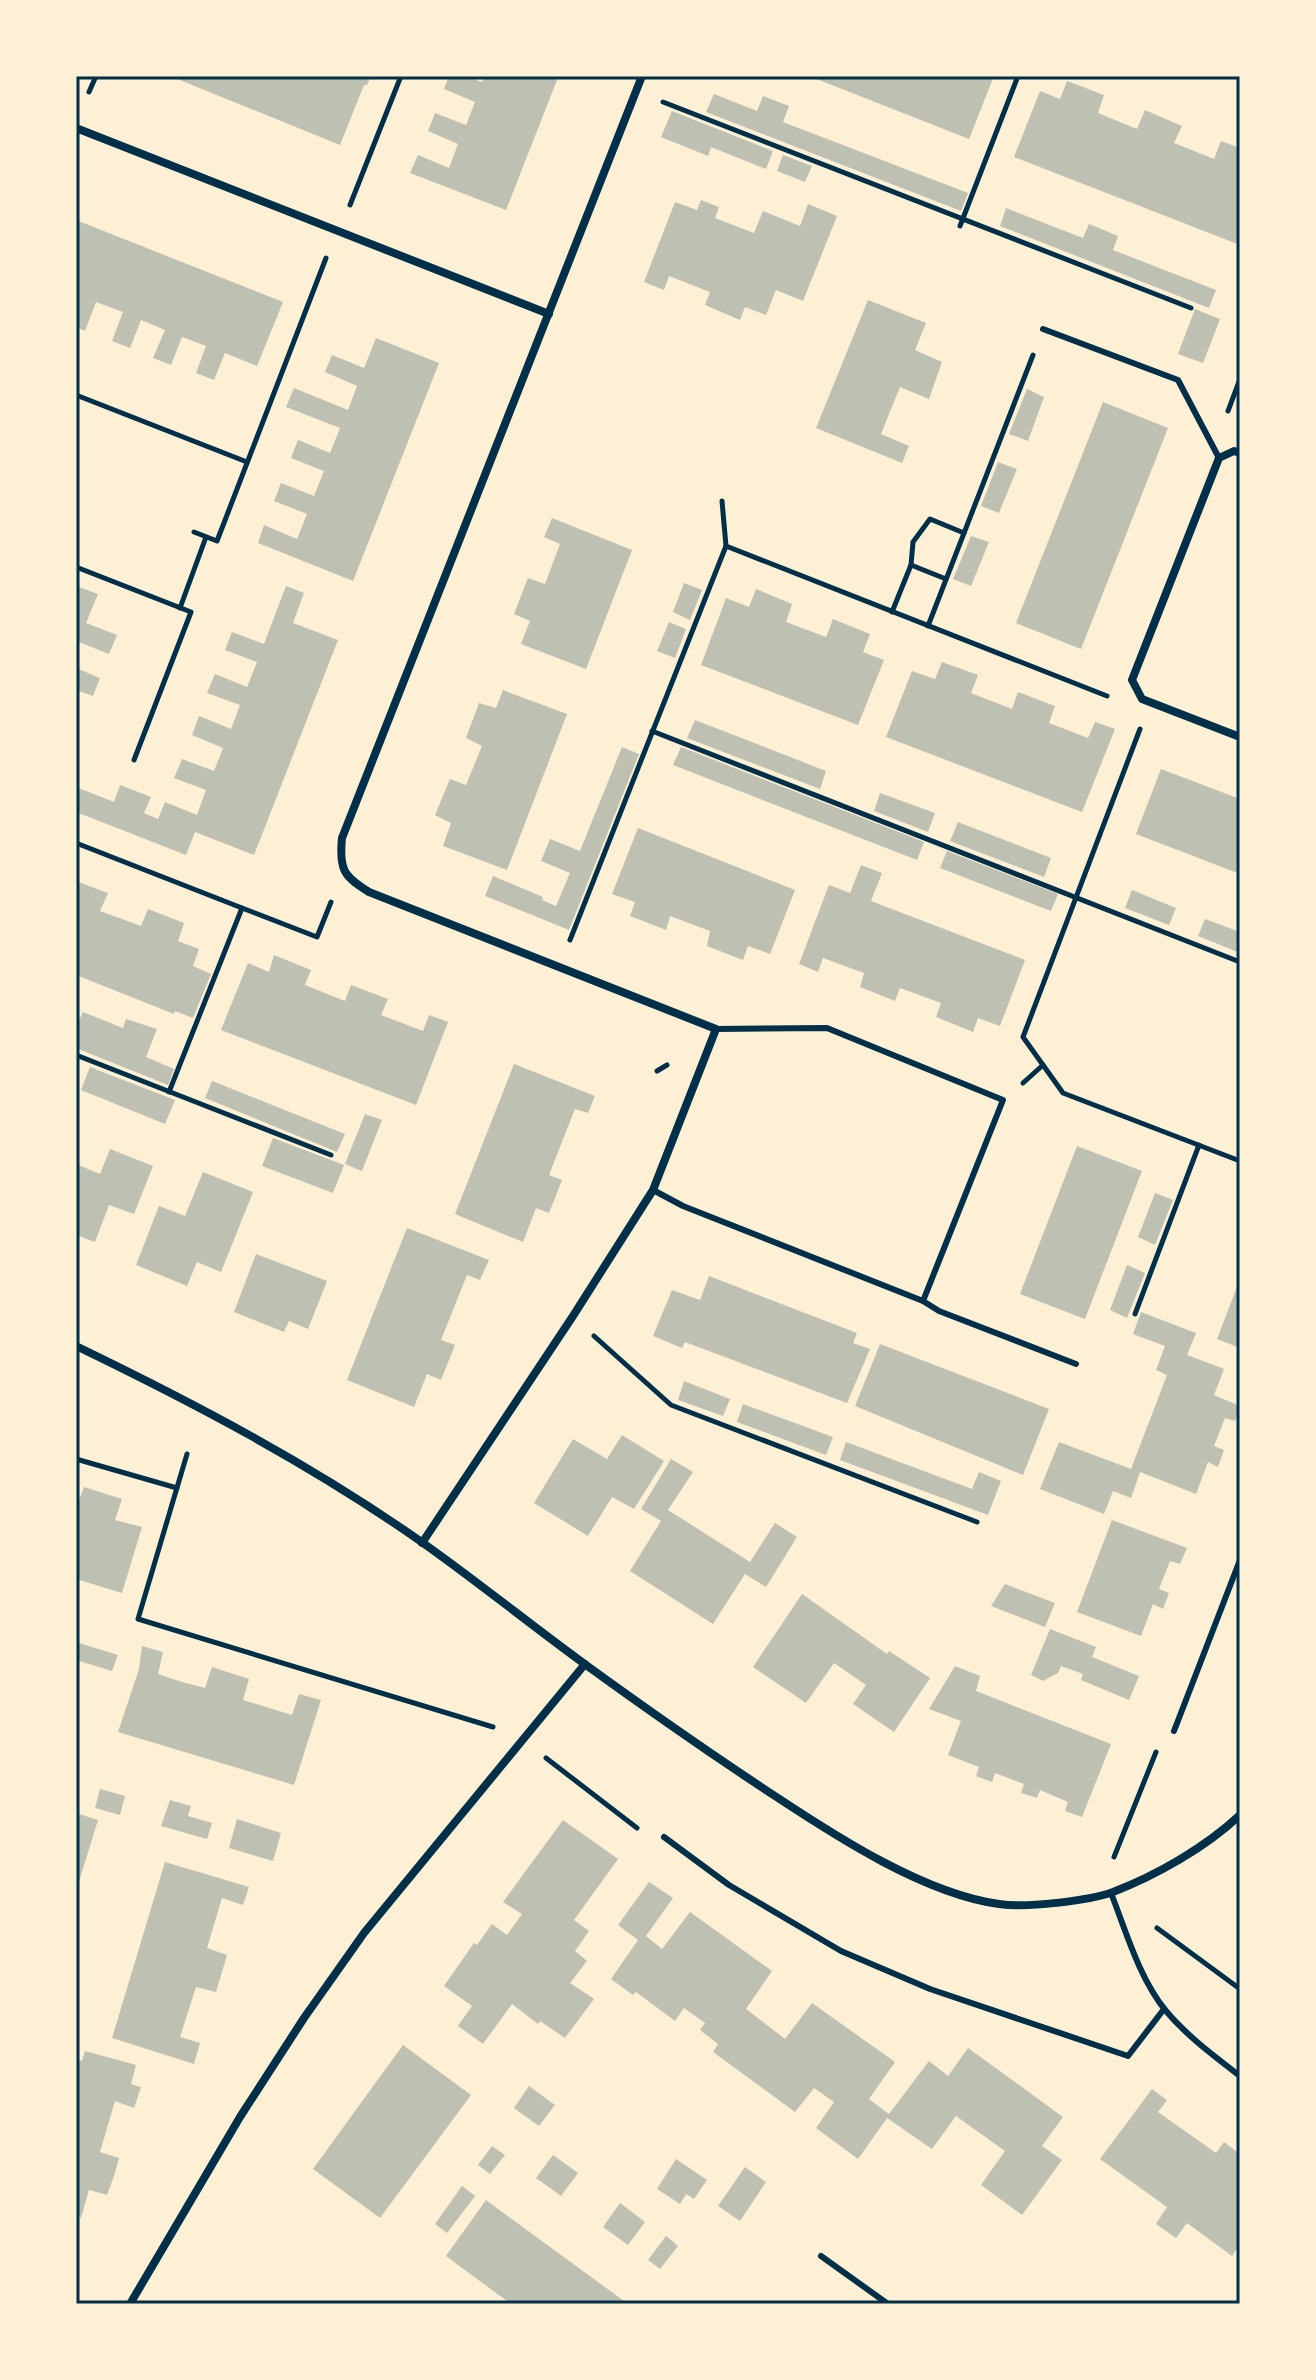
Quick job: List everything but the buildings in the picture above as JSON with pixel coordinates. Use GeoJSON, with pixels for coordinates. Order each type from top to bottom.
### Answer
{"type":"FeatureCollection","features":[{"type":"Feature","properties":{"kind":"street"},"geometry":{"type":"LineString","coordinates":[[422,1543],[653,1190],[716,1029],[369,892],[353,883],[344,871],[341,855],[342,838],[642,76]]}},
{"type":"Feature","properties":{"kind":"street"},"geometry":{"type":"LineString","coordinates":[[76,128],[549,314]]}},
{"type":"Feature","properties":{"kind":"street"},"geometry":{"type":"LineString","coordinates":[[1240,453],[1234,451],[1219,458],[1132,680],[1142,699],[1240,737]]}},
{"type":"Feature","properties":{"kind":"street"},"geometry":{"type":"LineString","coordinates":[[76,1346],[231,1425],[322,1477],[422,1543],[585,1664],[809,1818],[883,1862],[946,1889],[1000,1904],[1052,1903],[1111,1893],[1173,1863],[1240,1815]]}},
{"type":"Feature","properties":{"kind":"street"},"geometry":{"type":"LineString","coordinates":[[130,2304],[240,2117],[364,1933],[585,1664]]}},
{"type":"Feature","properties":{"kind":"lane"},"geometry":{"type":"LineString","coordinates":[[1043,329],[1178,380],[1219,458]]}},
{"type":"Feature","properties":{"kind":"lane"},"geometry":{"type":"LineString","coordinates":[[716,1029],[827,1028],[1003,1100],[923,1301]]}},
{"type":"Feature","properties":{"kind":"lane"},"geometry":{"type":"LineString","coordinates":[[653,1190],[683,1206],[1076,1364]]}},
{"type":"Feature","properties":{"kind":"lane"},"geometry":{"type":"LineString","coordinates":[[1174,1731],[1240,1560]]}},
{"type":"Feature","properties":{"kind":"lane"},"geometry":{"type":"LineString","coordinates":[[664,1837],[729,1885],[841,1951],[930,1989],[1128,2056],[1164,2009]]}},
{"type":"Feature","properties":{"kind":"lane"},"geometry":{"type":"LineString","coordinates":[[1111,1893],[1139,1966],[1164,2009],[1206,2050],[1240,2076]]}},
{"type":"Feature","properties":{"kind":"lane"},"geometry":{"type":"LineString","coordinates":[[821,2256],[888,2304]]}},
{"type":"Feature","properties":{"kind":"path"},"geometry":{"type":"LineString","coordinates":[[89,92],[96,76]]}},
{"type":"Feature","properties":{"kind":"path"},"geometry":{"type":"LineString","coordinates":[[194,532],[217,541],[321,270],[341,230],[401,76]]}},
{"type":"Feature","properties":{"kind":"path"},"geometry":{"type":"LineString","coordinates":[[962,222],[1018,76]]}},
{"type":"Feature","properties":{"kind":"path"},"geometry":{"type":"LineString","coordinates":[[636,91],[962,222],[1191,308]]}},
{"type":"Feature","properties":{"kind":"path"},"geometry":{"type":"LineString","coordinates":[[928,626],[1043,329]]}},
{"type":"Feature","properties":{"kind":"path"},"geometry":{"type":"LineString","coordinates":[[76,395],[247,462]]}},
{"type":"Feature","properties":{"kind":"path"},"geometry":{"type":"LineString","coordinates":[[559,967],[726,546],[722,501]]}},
{"type":"Feature","properties":{"kind":"path"},"geometry":{"type":"LineString","coordinates":[[892,612],[911,565],[913,542],[930,519],[964,533]]}},
{"type":"Feature","properties":{"kind":"path"},"geometry":{"type":"LineString","coordinates":[[180,608],[206,537]]}},
{"type":"Feature","properties":{"kind":"path"},"geometry":{"type":"LineString","coordinates":[[726,546],[1105,696],[1137,690]]}},
{"type":"Feature","properties":{"kind":"path"},"geometry":{"type":"LineString","coordinates":[[911,565],[946,579]]}},
{"type":"Feature","properties":{"kind":"path"},"geometry":{"type":"LineString","coordinates":[[76,567],[191,612],[134,760]]}},
{"type":"Feature","properties":{"kind":"path"},"geometry":{"type":"LineString","coordinates":[[1151,702],[1023,1037],[1063,1093],[1240,1161]]}},
{"type":"Feature","properties":{"kind":"path"},"geometry":{"type":"LineString","coordinates":[[652,731],[1240,962]]}},
{"type":"Feature","properties":{"kind":"path"},"geometry":{"type":"LineString","coordinates":[[76,843],[317,937],[344,871]]}},
{"type":"Feature","properties":{"kind":"path"},"geometry":{"type":"LineString","coordinates":[[169,1092],[242,908]]}},
{"type":"Feature","properties":{"kind":"path"},"geometry":{"type":"LineString","coordinates":[[76,1055],[331,1155]]}},
{"type":"Feature","properties":{"kind":"path"},"geometry":{"type":"LineString","coordinates":[[1135,1314],[1199,1145]]}},
{"type":"Feature","properties":{"kind":"path"},"geometry":{"type":"LineString","coordinates":[[573,1316],[671,1405],[977,1522]]}},
{"type":"Feature","properties":{"kind":"path"},"geometry":{"type":"LineString","coordinates":[[187,1454],[138,1619],[484,1723],[521,1739],[652,1839],[664,1837]]}},
{"type":"Feature","properties":{"kind":"path"},"geometry":{"type":"LineString","coordinates":[[76,1459],[177,1488]]}}]}
